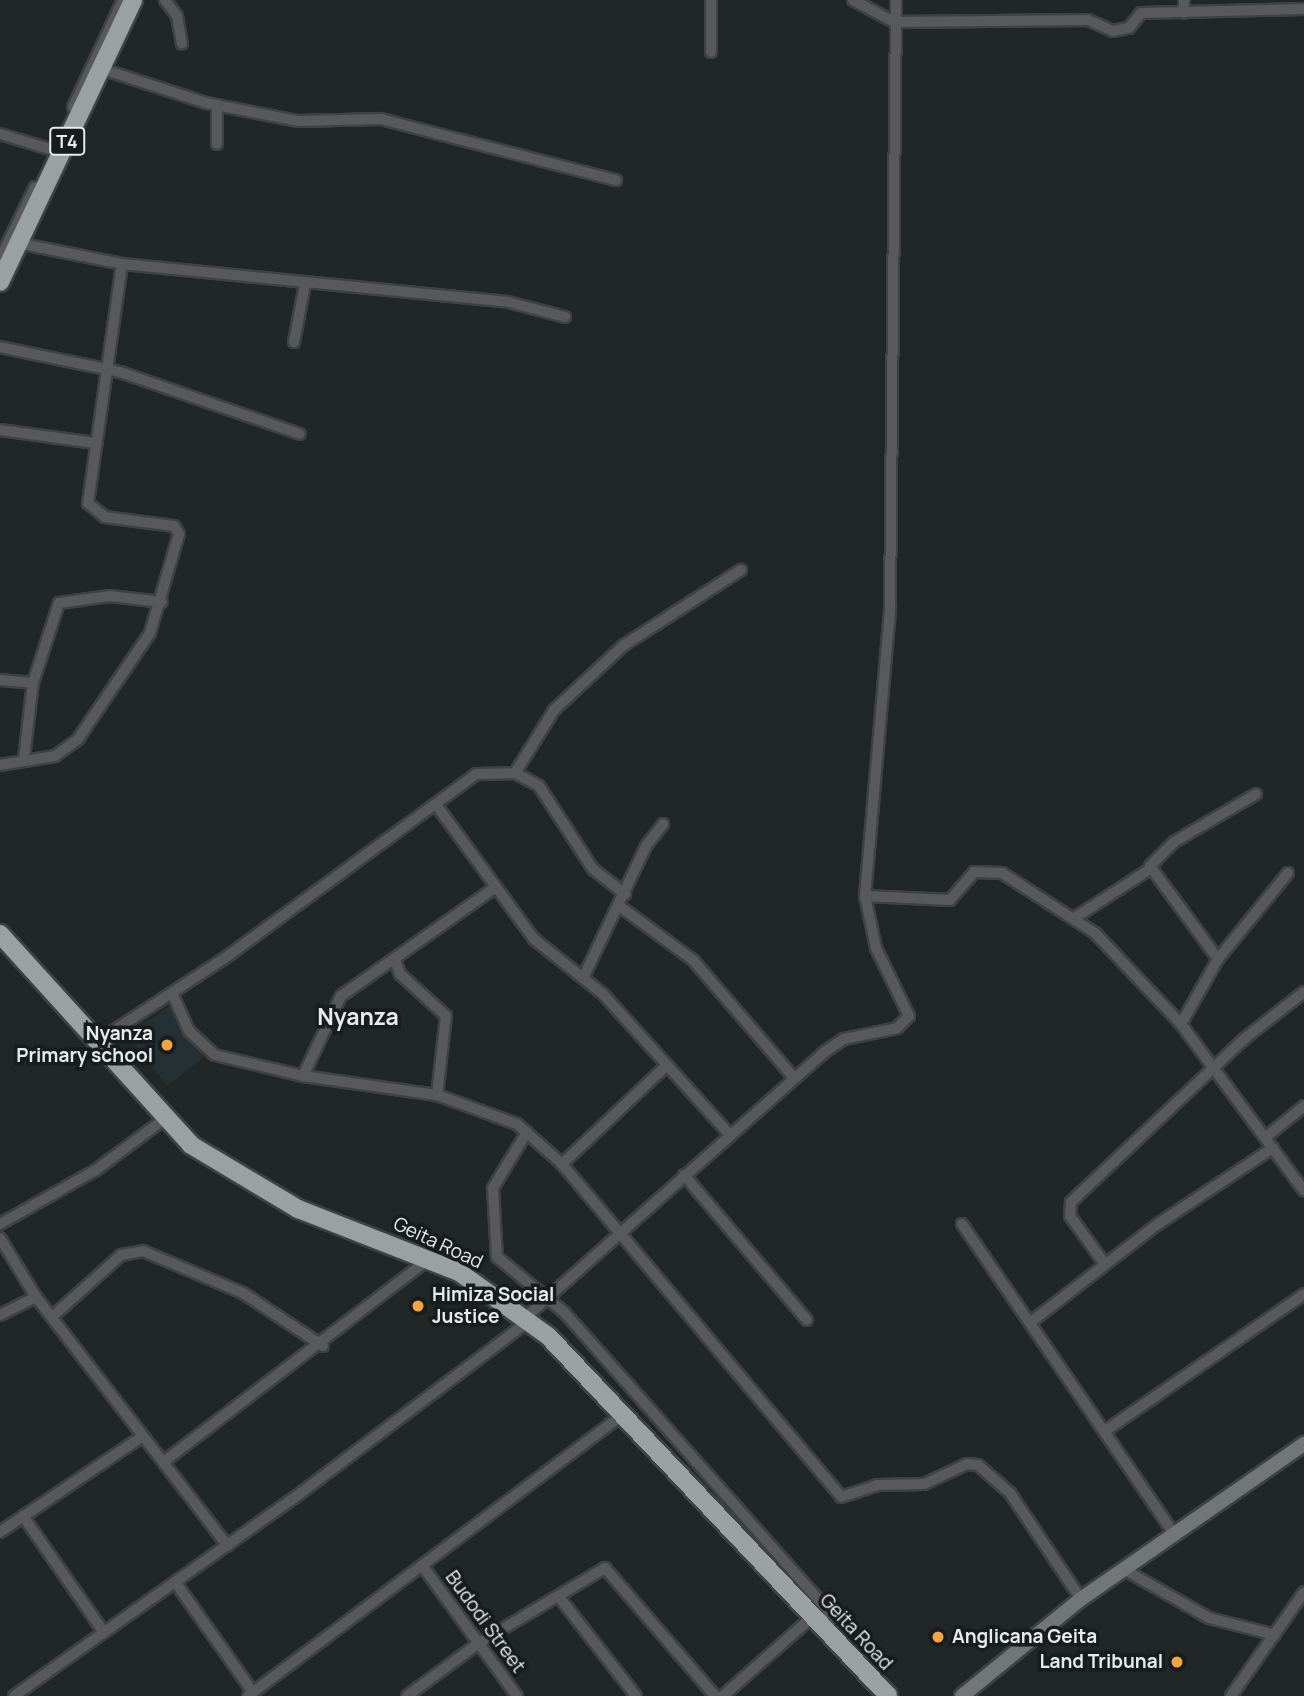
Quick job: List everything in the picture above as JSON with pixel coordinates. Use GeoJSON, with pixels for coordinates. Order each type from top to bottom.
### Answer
{"type":"FeatureCollection","features":[{"type":"Feature","properties":{"kind":"highway","name":"T4"},"geometry":{"type":"LineString","coordinates":[[0,282],[133,0]]}},
{"type":"Feature","properties":{"kind":"highway","name":"Geita Road"},"geometry":{"type":"LineString","coordinates":[[0,934],[163,1120],[257,1189],[430,1258],[528,1318],[888,1696]]}},
{"type":"Feature","properties":{"kind":"street"},"geometry":{"type":"LineString","coordinates":[[0,259],[54,150],[122,0]]}},
{"type":"Feature","properties":{"kind":"street"},"geometry":{"type":"LineString","coordinates":[[165,0],[177,16],[182,44]]}},
{"type":"Feature","properties":{"kind":"street"},"geometry":{"type":"LineString","coordinates":[[711,0],[711,52]]}},
{"type":"Feature","properties":{"kind":"street"},"geometry":{"type":"LineString","coordinates":[[853,0],[894,26],[1088,20],[1119,31],[1129,28],[1137,13],[1304,9]]}},
{"type":"Feature","properties":{"kind":"street"},"geometry":{"type":"LineString","coordinates":[[14,1696],[103,1631],[228,1546],[528,1318],[729,1134],[844,1039],[897,1028],[909,1016],[876,948],[865,895],[890,608],[893,59],[896,0]]}},
{"type":"Feature","properties":{"kind":"street"},"geometry":{"type":"LineString","coordinates":[[1184,0],[1184,13]]}},
{"type":"Feature","properties":{"kind":"street"},"geometry":{"type":"LineString","coordinates":[[102,69],[141,87],[217,105],[298,121],[382,119],[616,180]]}},
{"type":"Feature","properties":{"kind":"street"},"geometry":{"type":"LineString","coordinates":[[217,105],[217,144]]}},
{"type":"Feature","properties":{"kind":"street"},"geometry":{"type":"LineString","coordinates":[[0,134],[54,150]]}},
{"type":"Feature","properties":{"kind":"street"},"geometry":{"type":"LineString","coordinates":[[18,243],[122,264],[305,285],[485,299],[565,317]]}},
{"type":"Feature","properties":{"kind":"street"},"geometry":{"type":"LineString","coordinates":[[0,765],[24,758],[55,756],[74,745],[139,656],[162,602],[179,527],[95,513],[87,498],[122,264]]}},
{"type":"Feature","properties":{"kind":"street"},"geometry":{"type":"LineString","coordinates":[[294,342],[305,285]]}},
{"type":"Feature","properties":{"kind":"street"},"geometry":{"type":"LineString","coordinates":[[0,347],[106,369],[300,434]]}},
{"type":"Feature","properties":{"kind":"street"},"geometry":{"type":"LineString","coordinates":[[0,430],[95,443]]}},
{"type":"Feature","properties":{"kind":"street"},"geometry":{"type":"LineString","coordinates":[[515,774],[554,710],[624,645],[741,570]]}},
{"type":"Feature","properties":{"kind":"street"},"geometry":{"type":"LineString","coordinates":[[24,758],[33,683],[59,603],[110,596],[162,602]]}},
{"type":"Feature","properties":{"kind":"street"},"geometry":{"type":"LineString","coordinates":[[0,680],[33,683]]}},
{"type":"Feature","properties":{"kind":"street"},"geometry":{"type":"LineString","coordinates":[[95,1043],[172,993],[437,806],[468,776],[515,774],[538,786],[593,869],[625,894]]}},
{"type":"Feature","properties":{"kind":"street"},"geometry":{"type":"LineString","coordinates":[[1076,917],[1150,869],[1174,842],[1256,794]]}},
{"type":"Feature","properties":{"kind":"street"},"geometry":{"type":"LineString","coordinates":[[437,806],[534,939],[584,976],[729,1134]]}},
{"type":"Feature","properties":{"kind":"street"},"geometry":{"type":"LineString","coordinates":[[584,976],[622,908],[625,894],[663,824]]}},
{"type":"Feature","properties":{"kind":"street"},"geometry":{"type":"LineString","coordinates":[[865,895],[950,900],[970,874],[984,869],[1023,883],[1076,917],[1181,1024],[1304,1191]]}},
{"type":"Feature","properties":{"kind":"street"},"geometry":{"type":"LineString","coordinates":[[1150,869],[1218,959]]}},
{"type":"Feature","properties":{"kind":"street"},"geometry":{"type":"LineString","coordinates":[[1181,1024],[1218,959],[1289,873]]}},
{"type":"Feature","properties":{"kind":"street"},"geometry":{"type":"LineString","coordinates":[[303,1076],[341,996],[496,887]]}},
{"type":"Feature","properties":{"kind":"street"},"geometry":{"type":"LineString","coordinates":[[622,908],[693,960],[794,1078]]}},
{"type":"Feature","properties":{"kind":"street"},"geometry":{"type":"LineString","coordinates":[[395,959],[400,974],[446,1016],[438,1095]]}},
{"type":"Feature","properties":{"kind":"street"},"geometry":{"type":"LineString","coordinates":[[1104,1263],[1069,1207],[1213,1067],[1304,992]]}},
{"type":"Feature","properties":{"kind":"street"},"geometry":{"type":"LineString","coordinates":[[172,993],[189,1031],[208,1051],[303,1076],[438,1095],[491,1111],[527,1132],[562,1164],[841,1497],[877,1485],[924,1484],[978,1465],[1010,1493],[1082,1599]]}},
{"type":"Feature","properties":{"kind":"street"},"geometry":{"type":"LineString","coordinates":[[562,1164],[667,1065]]}},
{"type":"Feature","properties":{"kind":"street"},"geometry":{"type":"LineString","coordinates":[[1266,1137],[1304,1106]]}},
{"type":"Feature","properties":{"kind":"street"},"geometry":{"type":"LineString","coordinates":[[0,1224],[96,1170],[163,1120]]}},
{"type":"Feature","properties":{"kind":"street"},"geometry":{"type":"LineString","coordinates":[[527,1132],[494,1188],[494,1246],[497,1257],[548,1298],[828,1609],[832,1619],[818,1623],[723,1696]]}},
{"type":"Feature","properties":{"kind":"street"},"geometry":{"type":"LineString","coordinates":[[1031,1322],[1104,1263],[1273,1147]]}},
{"type":"Feature","properties":{"kind":"street"},"geometry":{"type":"LineString","coordinates":[[684,1175],[807,1320]]}},
{"type":"Feature","properties":{"kind":"street"},"geometry":{"type":"LineString","coordinates":[[962,1224],[1175,1535]]}},
{"type":"Feature","properties":{"kind":"street"},"geometry":{"type":"LineString","coordinates":[[0,1238],[36,1297],[143,1436],[166,1460],[228,1546]]}},
{"type":"Feature","properties":{"kind":"street"},"geometry":{"type":"LineString","coordinates":[[52,1317],[121,1255],[143,1251],[243,1293],[323,1346]]}},
{"type":"Feature","properties":{"kind":"street"},"geometry":{"type":"LineString","coordinates":[[166,1460],[323,1346],[430,1258]]}},
{"type":"Feature","properties":{"kind":"street"},"geometry":{"type":"LineString","coordinates":[[1105,1431],[1304,1294]]}},
{"type":"Feature","properties":{"kind":"street"},"geometry":{"type":"LineString","coordinates":[[0,1315],[36,1297]]}},
{"type":"Feature","properties":{"kind":"street"},"geometry":{"type":"LineString","coordinates":[[175,1582],[251,1694],[424,1568],[622,1415]]}},
{"type":"Feature","properties":{"kind":"street"},"geometry":{"type":"LineString","coordinates":[[0,1532],[143,1436]]}},
{"type":"Feature","properties":{"kind":"street"},"geometry":{"type":"LineString","coordinates":[[962,1696],[1082,1599],[1304,1444]]}},
{"type":"Feature","properties":{"kind":"street"},"geometry":{"type":"LineString","coordinates":[[23,1516],[103,1631]]}},
{"type":"Feature","properties":{"kind":"street","name":"Budodi Street"},"geometry":{"type":"LineString","coordinates":[[424,1568],[517,1696]]}},
{"type":"Feature","properties":{"kind":"street"},"geometry":{"type":"LineString","coordinates":[[412,1695],[479,1643],[559,1597],[599,1570],[609,1570],[715,1696]]}},
{"type":"Feature","properties":{"kind":"street"},"geometry":{"type":"LineString","coordinates":[[1125,1570],[1209,1618],[1275,1635]]}},
{"type":"Feature","properties":{"kind":"street"},"geometry":{"type":"LineString","coordinates":[[1234,1695],[1304,1592]]}},
{"type":"Feature","properties":{"kind":"street"},"geometry":{"type":"LineString","coordinates":[[559,1597],[636,1696]]}},
{"type":"Feature","properties":{"kind":"shaded area","name":"Nyanza Primary school"},"geometry":{"type":"Polygon","coordinates":[[[171,1005],[204,1057],[167,1086],[128,1034],[171,1005]]]}},
{"type":"Feature","properties":{"kind":"place","name":"Nyanza Primary school"},"geometry":{"type":"Point","coordinates":[167,1045]}},
{"type":"Feature","properties":{"kind":"place","name":"Himiza Social Justice"},"geometry":{"type":"Point","coordinates":[418,1306]}},
{"type":"Feature","properties":{"kind":"place","name":"Anglicana Geita"},"geometry":{"type":"Point","coordinates":[938,1637]}},
{"type":"Feature","properties":{"kind":"place","name":"Land Tribunal"},"geometry":{"type":"Point","coordinates":[1177,1662]}},
{"type":"Feature","properties":{"kind":"district","name":"Nyanza"},"geometry":{"type":"Point","coordinates":[358,1016]}}]}
